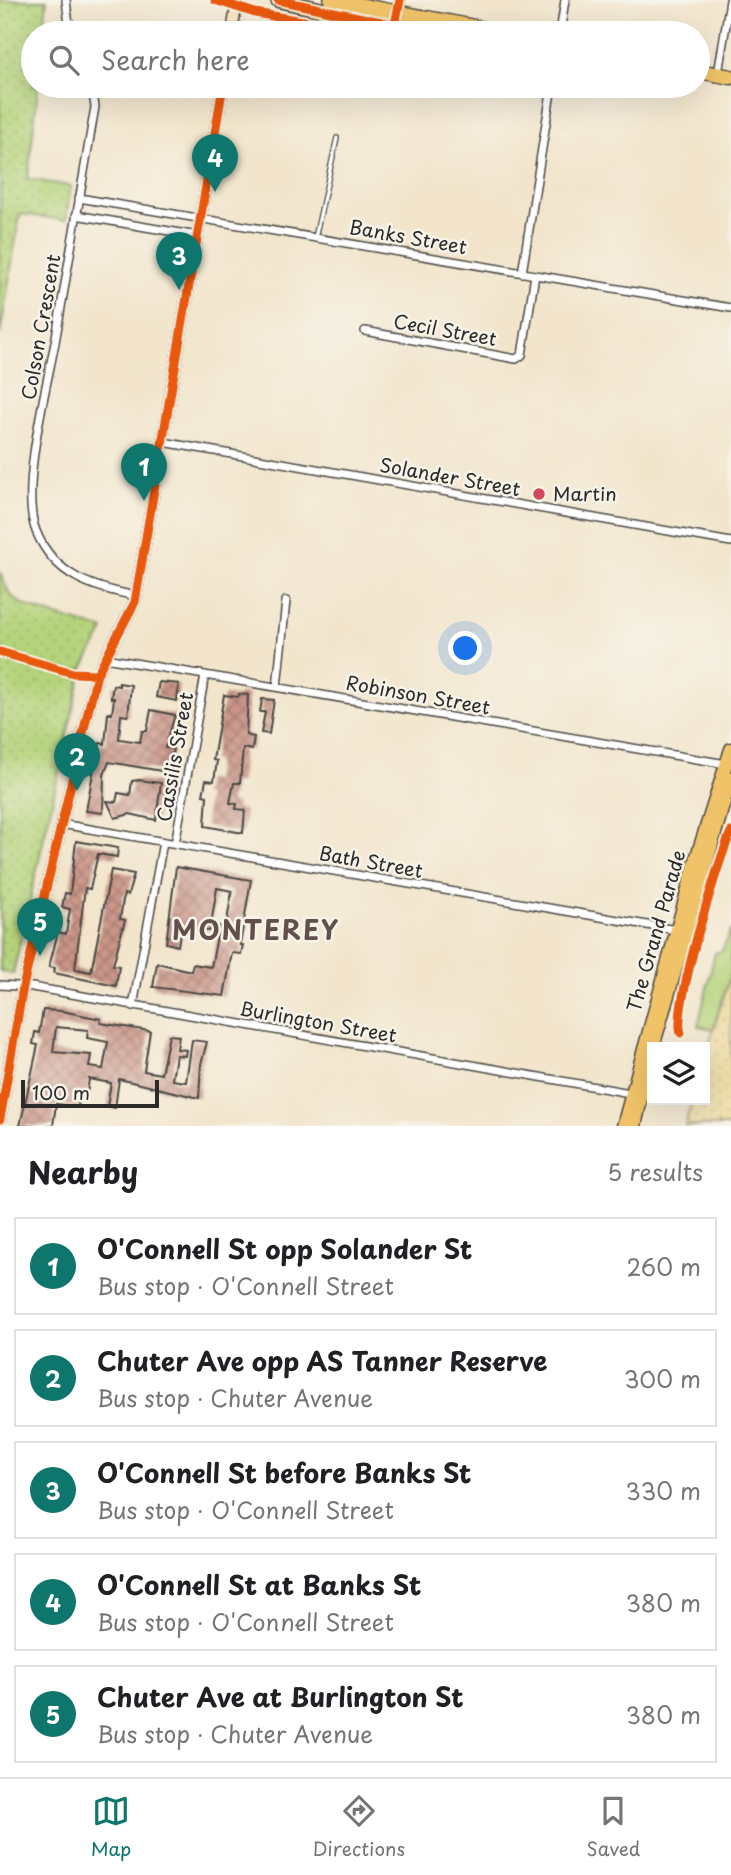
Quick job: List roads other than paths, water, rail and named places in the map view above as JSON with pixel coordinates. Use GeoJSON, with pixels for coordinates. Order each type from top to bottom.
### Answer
{"type":"FeatureCollection","features":[{"type":"Feature","properties":{"kind":"highway"},"geometry":{"type":"LineString","coordinates":[[278,0],[397,13],[418,21]]}},
{"type":"Feature","properties":{"kind":"highway"},"geometry":{"type":"LineString","coordinates":[[331,0],[441,21]]}},
{"type":"Feature","properties":{"kind":"main road"},"geometry":{"type":"LineString","coordinates":[[234,21],[237,0]]}},
{"type":"Feature","properties":{"kind":"main road"},"geometry":{"type":"LineString","coordinates":[[0,1119],[23,987],[97,674],[127,622],[137,596],[221,98]]}},
{"type":"Feature","properties":{"kind":"main road","name":"The Grand Parade"},"geometry":{"type":"LineString","coordinates":[[623,1126],[676,930],[731,749]]}},
{"type":"Feature","properties":{"kind":"main road","name":"The Grand Parade"},"geometry":{"type":"LineString","coordinates":[[655,1042],[731,778]]}},
{"type":"Feature","properties":{"kind":"main road","name":"The Grand Parade"},"geometry":{"type":"LineString","coordinates":[[635,1126],[647,1074]]}},
{"type":"Feature","properties":{"kind":"street"},"geometry":{"type":"LineString","coordinates":[[66,0],[69,21]]}},
{"type":"Feature","properties":{"kind":"street"},"geometry":{"type":"LineString","coordinates":[[562,21],[565,0]]}},
{"type":"Feature","properties":{"kind":"street"},"geometry":{"type":"LineString","coordinates":[[724,76],[730,0]]}},
{"type":"Feature","properties":{"kind":"street","name":"Colson Crescent"},"geometry":{"type":"LineString","coordinates":[[94,98],[95,107],[37,447],[31,511],[46,551],[67,574],[97,588],[137,596]]}},
{"type":"Feature","properties":{"kind":"street"},"geometry":{"type":"LineString","coordinates":[[522,273],[550,98]]}},
{"type":"Feature","properties":{"kind":"street","name":"Banks Street"},"geometry":{"type":"LineString","coordinates":[[79,198],[731,308]]}},
{"type":"Feature","properties":{"kind":"street"},"geometry":{"type":"LineString","coordinates":[[76,215],[198,236]]}},
{"type":"Feature","properties":{"kind":"street","name":"Cecil Street"},"geometry":{"type":"LineString","coordinates":[[365,331],[516,359],[522,355],[535,275]]}},
{"type":"Feature","properties":{"kind":"street","name":"Solander Street"},"geometry":{"type":"LineString","coordinates":[[163,442],[731,542]]}},
{"type":"Feature","properties":{"kind":"street"},"geometry":{"type":"LineString","coordinates":[[277,687],[286,601]]}},
{"type":"Feature","properties":{"kind":"street","name":"Robinson Street"},"geometry":{"type":"LineString","coordinates":[[105,658],[726,764]]}},
{"type":"Feature","properties":{"kind":"street","name":"Cassilis Street"},"geometry":{"type":"LineString","coordinates":[[175,844],[205,675]]}},
{"type":"Feature","properties":{"kind":"street","name":"Bath Street"},"geometry":{"type":"LineString","coordinates":[[61,824],[676,930]]}},
{"type":"Feature","properties":{"kind":"street","name":"Cassilis Street"},"geometry":{"type":"LineString","coordinates":[[133,1006],[163,842]]}},
{"type":"Feature","properties":{"kind":"street","name":"Burlington Street"},"geometry":{"type":"LineString","coordinates":[[0,985],[630,1093]]}},
{"type":"Feature","properties":{"kind":"lane"},"geometry":{"type":"LineString","coordinates":[[315,238],[337,138]]}},
{"type":"Feature","properties":{"kind":"place","name":"O'Connell St at Banks St"},"geometry":{"type":"Point","coordinates":[215,192]}},
{"type":"Feature","properties":{"kind":"place","name":"O'Connell St before Banks St"},"geometry":{"type":"Point","coordinates":[179,290]}},
{"type":"Feature","properties":{"kind":"place","name":"Martin"},"geometry":{"type":"Point","coordinates":[539,494]}},
{"type":"Feature","properties":{"kind":"place","name":"O'Connell St opp Solander St"},"geometry":{"type":"Point","coordinates":[144,501]}},
{"type":"Feature","properties":{"kind":"place","name":"Chuter Ave opp AS Tanner Reserve"},"geometry":{"type":"Point","coordinates":[77,791]}},
{"type":"Feature","properties":{"kind":"place","name":"Chuter Ave at Burlington St"},"geometry":{"type":"Point","coordinates":[40,956]}},
{"type":"Feature","properties":{"kind":"district","name":"MONTEREY"},"geometry":{"type":"Point","coordinates":[256,931]}}]}
